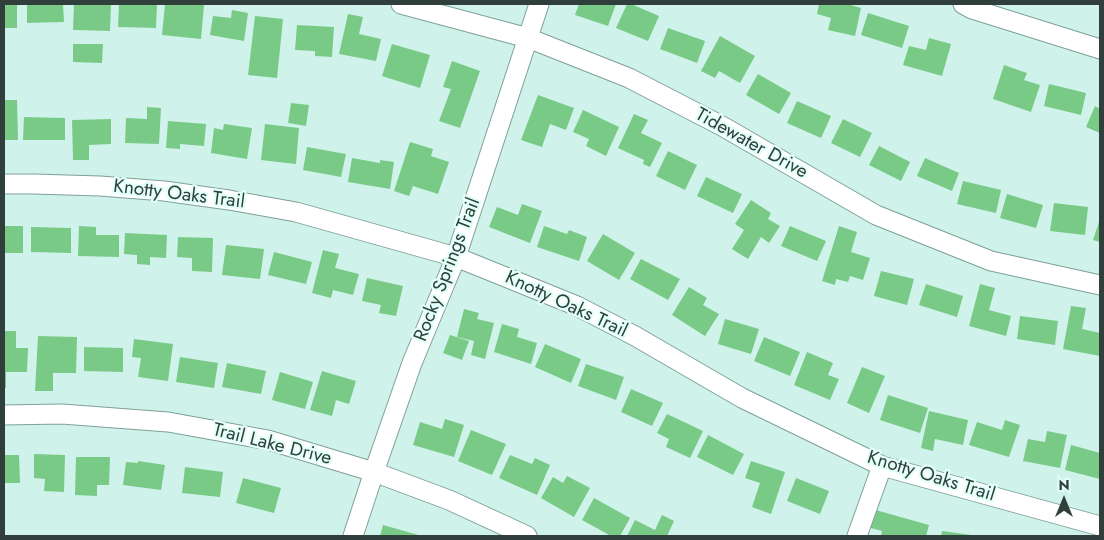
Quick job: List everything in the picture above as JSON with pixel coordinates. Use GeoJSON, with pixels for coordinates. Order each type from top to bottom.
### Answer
{"type":"FeatureCollection","features":[{"type":"Feature","properties":{"kind":"street","name":"Tidewater Drive"},"geometry":{"type":"LineString","coordinates":[[401,4],[528,38],[629,78],[722,126],[876,215],[991,260],[1100,285]]}},
{"type":"Feature","properties":{"kind":"street","name":"Rocky Springs Trail"},"geometry":{"type":"LineString","coordinates":[[353,536],[412,363],[456,257],[539,4]]}},
{"type":"Feature","properties":{"kind":"street"},"geometry":{"type":"LineString","coordinates":[[963,4],[972,9],[1100,49]]}},
{"type":"Feature","properties":{"kind":"street","name":"Knotty Oaks Trail"},"geometry":{"type":"LineString","coordinates":[[4,184],[118,187],[164,191],[238,202],[296,212],[456,257],[577,306],[635,336],[742,398],[882,466],[1100,526]]}},
{"type":"Feature","properties":{"kind":"street","name":"Trail Lake Drive"},"geometry":{"type":"LineString","coordinates":[[4,415],[62,414],[168,422],[268,440],[374,472],[449,500],[527,536]]}},
{"type":"Feature","properties":{"kind":"street"},"geometry":{"type":"LineString","coordinates":[[857,536],[882,466]]}},
{"type":"Feature","properties":{"kind":"building"},"geometry":{"type":"Polygon","coordinates":[[[4,4],[17,4],[17,28],[4,28],[4,4]]]}},
{"type":"Feature","properties":{"kind":"building"},"geometry":{"type":"Polygon","coordinates":[[[27,4],[63,4],[64,22],[27,23],[27,4]]]}},
{"type":"Feature","properties":{"kind":"building"},"geometry":{"type":"Polygon","coordinates":[[[74,4],[111,4],[110,31],[73,30],[74,4]]]}},
{"type":"Feature","properties":{"kind":"building"},"geometry":{"type":"Polygon","coordinates":[[[119,4],[157,4],[156,28],[118,27],[119,4]]]}},
{"type":"Feature","properties":{"kind":"building"},"geometry":{"type":"Polygon","coordinates":[[[165,4],[204,5],[201,39],[162,35],[165,4]]]}},
{"type":"Feature","properties":{"kind":"building"},"geometry":{"type":"Polygon","coordinates":[[[579,4],[616,4],[608,26],[575,15],[579,4]]]}},
{"type":"Feature","properties":{"kind":"building"},"geometry":{"type":"Polygon","coordinates":[[[627,4],[659,16],[648,41],[616,28],[627,4]]]}},
{"type":"Feature","properties":{"kind":"building"},"geometry":{"type":"Polygon","coordinates":[[[819,4],[847,4],[861,8],[855,36],[828,30],[831,18],[817,14],[819,4]]]}},
{"type":"Feature","properties":{"kind":"building"},"geometry":{"type":"Polygon","coordinates":[[[232,10],[248,13],[244,41],[210,35],[213,16],[231,18],[232,10]]]}},
{"type":"Feature","properties":{"kind":"building"},"geometry":{"type":"Polygon","coordinates":[[[868,13],[909,26],[902,48],[861,35],[868,13]]]}},
{"type":"Feature","properties":{"kind":"building"},"geometry":{"type":"Polygon","coordinates":[[[348,14],[363,17],[359,34],[381,39],[376,61],[339,54],[348,14]]]}},
{"type":"Feature","properties":{"kind":"building"},"geometry":{"type":"Polygon","coordinates":[[[255,16],[283,19],[277,78],[248,75],[255,16]]]}},
{"type":"Feature","properties":{"kind":"building"},"geometry":{"type":"Polygon","coordinates":[[[297,25],[334,27],[332,57],[315,56],[315,51],[295,50],[297,25]]]}},
{"type":"Feature","properties":{"kind":"building"},"geometry":{"type":"Polygon","coordinates":[[[668,28],[705,41],[697,63],[660,49],[668,28]]]}},
{"type":"Feature","properties":{"kind":"building"},"geometry":{"type":"Polygon","coordinates":[[[720,36],[755,56],[740,83],[719,71],[715,78],[701,71],[720,36]]]}},
{"type":"Feature","properties":{"kind":"building"},"geometry":{"type":"Polygon","coordinates":[[[929,38],[951,44],[942,76],[903,65],[909,46],[926,50],[929,38]]]}},
{"type":"Feature","properties":{"kind":"building"},"geometry":{"type":"Polygon","coordinates":[[[73,44],[103,44],[102,63],[73,62],[73,44]]]}},
{"type":"Feature","properties":{"kind":"building"},"geometry":{"type":"Polygon","coordinates":[[[392,44],[430,55],[420,88],[382,76],[392,44]]]}},
{"type":"Feature","properties":{"kind":"building"},"geometry":{"type":"Polygon","coordinates":[[[452,61],[480,71],[460,128],[439,121],[451,89],[443,87],[452,61]]]}},
{"type":"Feature","properties":{"kind":"building"},"geometry":{"type":"Polygon","coordinates":[[[1004,65],[1027,73],[1024,80],[1040,85],[1031,112],[993,99],[1004,65]]]}},
{"type":"Feature","properties":{"kind":"building"},"geometry":{"type":"Polygon","coordinates":[[[758,74],[791,93],[779,114],[746,95],[758,74]]]}},
{"type":"Feature","properties":{"kind":"building"},"geometry":{"type":"Polygon","coordinates":[[[1049,84],[1086,93],[1081,115],[1044,106],[1049,84]]]}},
{"type":"Feature","properties":{"kind":"building"},"geometry":{"type":"Polygon","coordinates":[[[538,95],[574,108],[566,130],[550,124],[542,147],[521,140],[538,95]]]}},
{"type":"Feature","properties":{"kind":"building"},"geometry":{"type":"Polygon","coordinates":[[[5,100],[17,100],[18,140],[4,140],[5,100]]]}},
{"type":"Feature","properties":{"kind":"building"},"geometry":{"type":"Polygon","coordinates":[[[797,101],[831,116],[821,138],[787,123],[797,101]]]}},
{"type":"Feature","properties":{"kind":"building"},"geometry":{"type":"Polygon","coordinates":[[[291,103],[309,105],[306,126],[288,123],[291,103]]]}},
{"type":"Feature","properties":{"kind":"building"},"geometry":{"type":"Polygon","coordinates":[[[1095,106],[1100,109],[1100,133],[1086,127],[1095,106]]]}},
{"type":"Feature","properties":{"kind":"building"},"geometry":{"type":"Polygon","coordinates":[[[147,107],[161,108],[159,144],[125,143],[126,118],[147,119],[147,107]]]}},
{"type":"Feature","properties":{"kind":"building"},"geometry":{"type":"Polygon","coordinates":[[[583,110],[619,127],[606,156],[586,146],[589,139],[573,132],[583,110]]]}},
{"type":"Feature","properties":{"kind":"building"},"geometry":{"type":"Polygon","coordinates":[[[634,114],[648,120],[641,133],[662,143],[650,167],[643,164],[644,160],[618,148],[634,114]]]}},
{"type":"Feature","properties":{"kind":"building"},"geometry":{"type":"Polygon","coordinates":[[[24,117],[65,118],[65,140],[23,140],[24,117]]]}},
{"type":"Feature","properties":{"kind":"building"},"geometry":{"type":"Polygon","coordinates":[[[111,119],[111,144],[89,145],[89,160],[73,160],[72,120],[111,119]]]}},
{"type":"Feature","properties":{"kind":"building"},"geometry":{"type":"Polygon","coordinates":[[[843,119],[872,133],[860,157],[831,143],[843,119]]]}},
{"type":"Feature","properties":{"kind":"building"},"geometry":{"type":"Polygon","coordinates":[[[168,121],[206,124],[204,146],[180,144],[180,149],[166,148],[168,121]]]}},
{"type":"Feature","properties":{"kind":"building"},"geometry":{"type":"Polygon","coordinates":[[[224,124],[252,128],[247,159],[211,153],[214,128],[223,130],[224,124]]]}},
{"type":"Feature","properties":{"kind":"building"},"geometry":{"type":"Polygon","coordinates":[[[265,124],[299,128],[296,164],[261,160],[265,124]]]}},
{"type":"Feature","properties":{"kind":"building"},"geometry":{"type":"Polygon","coordinates":[[[410,142],[433,149],[431,156],[449,162],[438,194],[413,186],[409,196],[394,191],[410,142]]]}},
{"type":"Feature","properties":{"kind":"building"},"geometry":{"type":"Polygon","coordinates":[[[879,146],[910,162],[901,181],[869,165],[879,146]]]}},
{"type":"Feature","properties":{"kind":"building"},"geometry":{"type":"Polygon","coordinates":[[[307,147],[346,154],[341,177],[303,170],[307,147]]]}},
{"type":"Feature","properties":{"kind":"building"},"geometry":{"type":"Polygon","coordinates":[[[668,151],[697,165],[685,190],[656,176],[668,151]]]}},
{"type":"Feature","properties":{"kind":"building"},"geometry":{"type":"Polygon","coordinates":[[[352,158],[380,163],[380,160],[394,162],[390,189],[348,182],[352,158]]]}},
{"type":"Feature","properties":{"kind":"building"},"geometry":{"type":"Polygon","coordinates":[[[925,158],[959,173],[952,191],[917,176],[925,158]]]}},
{"type":"Feature","properties":{"kind":"building"},"geometry":{"type":"Polygon","coordinates":[[[706,177],[742,194],[733,213],[697,196],[706,177]]]}},
{"type":"Feature","properties":{"kind":"building"},"geometry":{"type":"Polygon","coordinates":[[[963,181],[1001,190],[996,213],[957,204],[963,181]]]}},
{"type":"Feature","properties":{"kind":"building"},"geometry":{"type":"Polygon","coordinates":[[[1007,194],[1043,205],[1036,228],[1000,218],[1007,194]]]}},
{"type":"Feature","properties":{"kind":"building"},"geometry":{"type":"Polygon","coordinates":[[[751,200],[771,213],[768,219],[780,226],[769,243],[761,237],[748,259],[732,249],[744,230],[735,224],[751,200]]]}},
{"type":"Feature","properties":{"kind":"building"},"geometry":{"type":"Polygon","coordinates":[[[1054,203],[1088,207],[1085,235],[1050,231],[1054,203]]]}},
{"type":"Feature","properties":{"kind":"building"},"geometry":{"type":"Polygon","coordinates":[[[522,204],[542,211],[530,243],[489,227],[497,207],[518,215],[522,204]]]}},
{"type":"Feature","properties":{"kind":"building"},"geometry":{"type":"Polygon","coordinates":[[[1100,219],[1100,242],[1093,240],[1100,219]]]}},
{"type":"Feature","properties":{"kind":"building"},"geometry":{"type":"Polygon","coordinates":[[[4,226],[23,226],[23,253],[4,253],[4,226]]]}},
{"type":"Feature","properties":{"kind":"building"},"geometry":{"type":"Polygon","coordinates":[[[79,226],[96,227],[96,235],[119,235],[119,257],[78,256],[79,226]]]}},
{"type":"Feature","properties":{"kind":"building"},"geometry":{"type":"Polygon","coordinates":[[[544,226],[567,234],[569,230],[587,237],[579,261],[537,247],[544,226]]]}},
{"type":"Feature","properties":{"kind":"building"},"geometry":{"type":"Polygon","coordinates":[[[790,226],[826,241],[817,261],[781,246],[790,226]]]}},
{"type":"Feature","properties":{"kind":"building"},"geometry":{"type":"Polygon","coordinates":[[[839,226],[857,232],[851,252],[870,258],[863,280],[850,276],[848,282],[836,279],[835,285],[822,281],[839,226]]]}},
{"type":"Feature","properties":{"kind":"building"},"geometry":{"type":"Polygon","coordinates":[[[31,227],[71,228],[71,253],[31,252],[31,227]]]}},
{"type":"Feature","properties":{"kind":"building"},"geometry":{"type":"Polygon","coordinates":[[[125,233],[167,235],[166,258],[150,257],[150,265],[137,264],[137,255],[124,254],[125,233]]]}},
{"type":"Feature","properties":{"kind":"building"},"geometry":{"type":"Polygon","coordinates":[[[603,234],[635,253],[619,280],[587,261],[603,234]]]}},
{"type":"Feature","properties":{"kind":"building"},"geometry":{"type":"Polygon","coordinates":[[[178,237],[213,238],[212,272],[192,271],[192,258],[177,257],[178,237]]]}},
{"type":"Feature","properties":{"kind":"building"},"geometry":{"type":"Polygon","coordinates":[[[226,245],[264,249],[260,279],[222,275],[226,245]]]}},
{"type":"Feature","properties":{"kind":"building"},"geometry":{"type":"Polygon","coordinates":[[[323,250],[339,254],[335,268],[359,274],[353,295],[333,290],[331,298],[312,293],[323,250]]]}},
{"type":"Feature","properties":{"kind":"building"},"geometry":{"type":"Polygon","coordinates":[[[274,252],[312,262],[306,284],[268,275],[274,252]]]}},
{"type":"Feature","properties":{"kind":"building"},"geometry":{"type":"Polygon","coordinates":[[[641,259],[680,279],[668,300],[630,279],[641,259]]]}},
{"type":"Feature","properties":{"kind":"building"},"geometry":{"type":"Polygon","coordinates":[[[881,271],[914,279],[907,305],[874,296],[881,271]]]}},
{"type":"Feature","properties":{"kind":"building"},"geometry":{"type":"Polygon","coordinates":[[[367,278],[403,286],[396,316],[379,313],[381,305],[362,301],[367,278]]]}},
{"type":"Feature","properties":{"kind":"building"},"geometry":{"type":"Polygon","coordinates":[[[926,284],[963,296],[957,317],[919,305],[926,284]]]}},
{"type":"Feature","properties":{"kind":"building"},"geometry":{"type":"Polygon","coordinates":[[[980,284],[995,288],[989,310],[1011,316],[1006,336],[969,326],[980,284]]]}},
{"type":"Feature","properties":{"kind":"building"},"geometry":{"type":"Polygon","coordinates":[[[689,287],[707,298],[703,305],[719,314],[705,336],[672,315],[689,287]]]}},
{"type":"Feature","properties":{"kind":"building"},"geometry":{"type":"Polygon","coordinates":[[[1071,306],[1086,308],[1082,329],[1100,333],[1100,356],[1063,349],[1071,306]]]}},
{"type":"Feature","properties":{"kind":"building"},"geometry":{"type":"Polygon","coordinates":[[[464,309],[479,313],[477,319],[494,323],[485,359],[471,355],[474,341],[457,337],[464,309]]]}},
{"type":"Feature","properties":{"kind":"building"},"geometry":{"type":"Polygon","coordinates":[[[1020,316],[1058,321],[1055,345],[1017,339],[1020,316]]]}},
{"type":"Feature","properties":{"kind":"building"},"geometry":{"type":"Polygon","coordinates":[[[725,319],[759,329],[751,354],[718,344],[725,319]]]}},
{"type":"Feature","properties":{"kind":"building"},"geometry":{"type":"Polygon","coordinates":[[[502,324],[519,329],[517,337],[537,343],[531,364],[494,352],[502,324]]]}},
{"type":"Feature","properties":{"kind":"building"},"geometry":{"type":"Polygon","coordinates":[[[4,331],[16,331],[16,348],[28,348],[27,372],[6,372],[6,388],[4,388],[4,331]]]}},
{"type":"Feature","properties":{"kind":"building"},"geometry":{"type":"Polygon","coordinates":[[[450,335],[469,341],[462,360],[443,353],[450,335]]]}},
{"type":"Feature","properties":{"kind":"building"},"geometry":{"type":"Polygon","coordinates":[[[38,336],[77,337],[76,373],[53,373],[53,391],[35,391],[38,336]]]}},
{"type":"Feature","properties":{"kind":"building"},"geometry":{"type":"Polygon","coordinates":[[[764,337],[800,352],[790,376],[754,361],[764,337]]]}},
{"type":"Feature","properties":{"kind":"building"},"geometry":{"type":"Polygon","coordinates":[[[134,339],[173,344],[168,381],[138,377],[141,358],[132,357],[134,339]]]}},
{"type":"Feature","properties":{"kind":"building"},"geometry":{"type":"Polygon","coordinates":[[[545,344],[581,359],[571,383],[535,367],[545,344]]]}},
{"type":"Feature","properties":{"kind":"building"},"geometry":{"type":"Polygon","coordinates":[[[84,347],[123,348],[123,372],[84,371],[84,347]]]}},
{"type":"Feature","properties":{"kind":"building"},"geometry":{"type":"Polygon","coordinates":[[[807,352],[833,363],[828,375],[839,379],[830,400],[794,385],[807,352]]]}},
{"type":"Feature","properties":{"kind":"building"},"geometry":{"type":"Polygon","coordinates":[[[180,357],[218,363],[214,388],[176,382],[180,357]]]}},
{"type":"Feature","properties":{"kind":"building"},"geometry":{"type":"Polygon","coordinates":[[[227,363],[266,371],[261,394],[222,387],[227,363]]]}},
{"type":"Feature","properties":{"kind":"building"},"geometry":{"type":"Polygon","coordinates":[[[586,364],[624,377],[616,400],[578,386],[586,364]]]}},
{"type":"Feature","properties":{"kind":"building"},"geometry":{"type":"Polygon","coordinates":[[[862,367],[885,376],[869,413],[847,403],[862,367]]]}},
{"type":"Feature","properties":{"kind":"building"},"geometry":{"type":"Polygon","coordinates":[[[322,371],[356,381],[349,404],[336,400],[332,416],[310,410],[322,371]]]}},
{"type":"Feature","properties":{"kind":"building"},"geometry":{"type":"Polygon","coordinates":[[[280,372],[313,382],[305,409],[272,400],[280,372]]]}},
{"type":"Feature","properties":{"kind":"building"},"geometry":{"type":"Polygon","coordinates":[[[631,389],[663,403],[652,426],[621,412],[631,389]]]}},
{"type":"Feature","properties":{"kind":"building"},"geometry":{"type":"Polygon","coordinates":[[[888,395],[928,408],[920,433],[880,420],[888,395]]]}},
{"type":"Feature","properties":{"kind":"building"},"geometry":{"type":"Polygon","coordinates":[[[929,411],[968,420],[963,445],[935,439],[933,451],[921,448],[929,411]]]}},
{"type":"Feature","properties":{"kind":"building"},"geometry":{"type":"Polygon","coordinates":[[[667,414],[703,431],[690,458],[666,447],[669,439],[657,433],[667,414]]]}},
{"type":"Feature","properties":{"kind":"building"},"geometry":{"type":"Polygon","coordinates":[[[445,419],[464,425],[454,457],[413,445],[420,422],[442,429],[445,419]]]}},
{"type":"Feature","properties":{"kind":"building"},"geometry":{"type":"Polygon","coordinates":[[[1005,420],[1020,425],[1009,457],[969,445],[977,422],[1002,430],[1005,420]]]}},
{"type":"Feature","properties":{"kind":"building"},"geometry":{"type":"Polygon","coordinates":[[[471,430],[506,444],[492,475],[458,461],[471,430]]]}},
{"type":"Feature","properties":{"kind":"building"},"geometry":{"type":"Polygon","coordinates":[[[1047,431],[1067,435],[1060,468],[1023,461],[1028,439],[1045,442],[1047,431]]]}},
{"type":"Feature","properties":{"kind":"building"},"geometry":{"type":"Polygon","coordinates":[[[708,435],[744,454],[733,475],[697,457],[708,435]]]}},
{"type":"Feature","properties":{"kind":"building"},"geometry":{"type":"Polygon","coordinates":[[[1071,445],[1100,453],[1100,479],[1065,470],[1071,445]]]}},
{"type":"Feature","properties":{"kind":"building"},"geometry":{"type":"Polygon","coordinates":[[[34,454],[65,455],[64,492],[44,491],[45,479],[34,478],[34,454]]]}},
{"type":"Feature","properties":{"kind":"building"},"geometry":{"type":"Polygon","coordinates":[[[4,455],[19,455],[20,483],[4,483],[4,455]]]}},
{"type":"Feature","properties":{"kind":"building"},"geometry":{"type":"Polygon","coordinates":[[[510,455],[532,464],[535,458],[550,465],[537,495],[499,478],[510,455]]]}},
{"type":"Feature","properties":{"kind":"building"},"geometry":{"type":"Polygon","coordinates":[[[76,457],[110,457],[109,485],[97,485],[97,496],[75,495],[76,457]]]}},
{"type":"Feature","properties":{"kind":"building"},"geometry":{"type":"Polygon","coordinates":[[[138,461],[165,465],[161,490],[123,485],[126,462],[138,463],[138,461]]]}},
{"type":"Feature","properties":{"kind":"building"},"geometry":{"type":"Polygon","coordinates":[[[751,461],[785,472],[771,514],[752,507],[760,483],[745,478],[751,461]]]}},
{"type":"Feature","properties":{"kind":"building"},"geometry":{"type":"Polygon","coordinates":[[[185,467],[223,472],[220,497],[182,493],[185,467]]]}},
{"type":"Feature","properties":{"kind":"building"},"geometry":{"type":"Polygon","coordinates":[[[567,476],[590,488],[574,517],[541,498],[553,477],[563,483],[567,476]]]}},
{"type":"Feature","properties":{"kind":"building"},"geometry":{"type":"Polygon","coordinates":[[[243,478],[281,488],[274,513],[236,503],[243,478]]]}},
{"type":"Feature","properties":{"kind":"building"},"geometry":{"type":"Polygon","coordinates":[[[796,478],[829,491],[820,514],[787,501],[796,478]]]}},
{"type":"Feature","properties":{"kind":"building"},"geometry":{"type":"Polygon","coordinates":[[[594,498],[630,518],[620,536],[611,536],[582,520],[594,498]]]}},
{"type":"Feature","properties":{"kind":"building"},"geometry":{"type":"Polygon","coordinates":[[[872,509],[929,525],[926,536],[881,536],[882,531],[867,527],[872,509]]]}},
{"type":"Feature","properties":{"kind":"building"},"geometry":{"type":"Polygon","coordinates":[[[662,515],[674,521],[667,536],[627,536],[635,520],[655,530],[662,515]]]}},
{"type":"Feature","properties":{"kind":"building"},"geometry":{"type":"Polygon","coordinates":[[[383,525],[422,536],[380,536],[383,525]]]}},
{"type":"Feature","properties":{"kind":"building"},"geometry":{"type":"Polygon","coordinates":[[[942,531],[971,535],[971,536],[941,536],[942,531]]]}}]}
